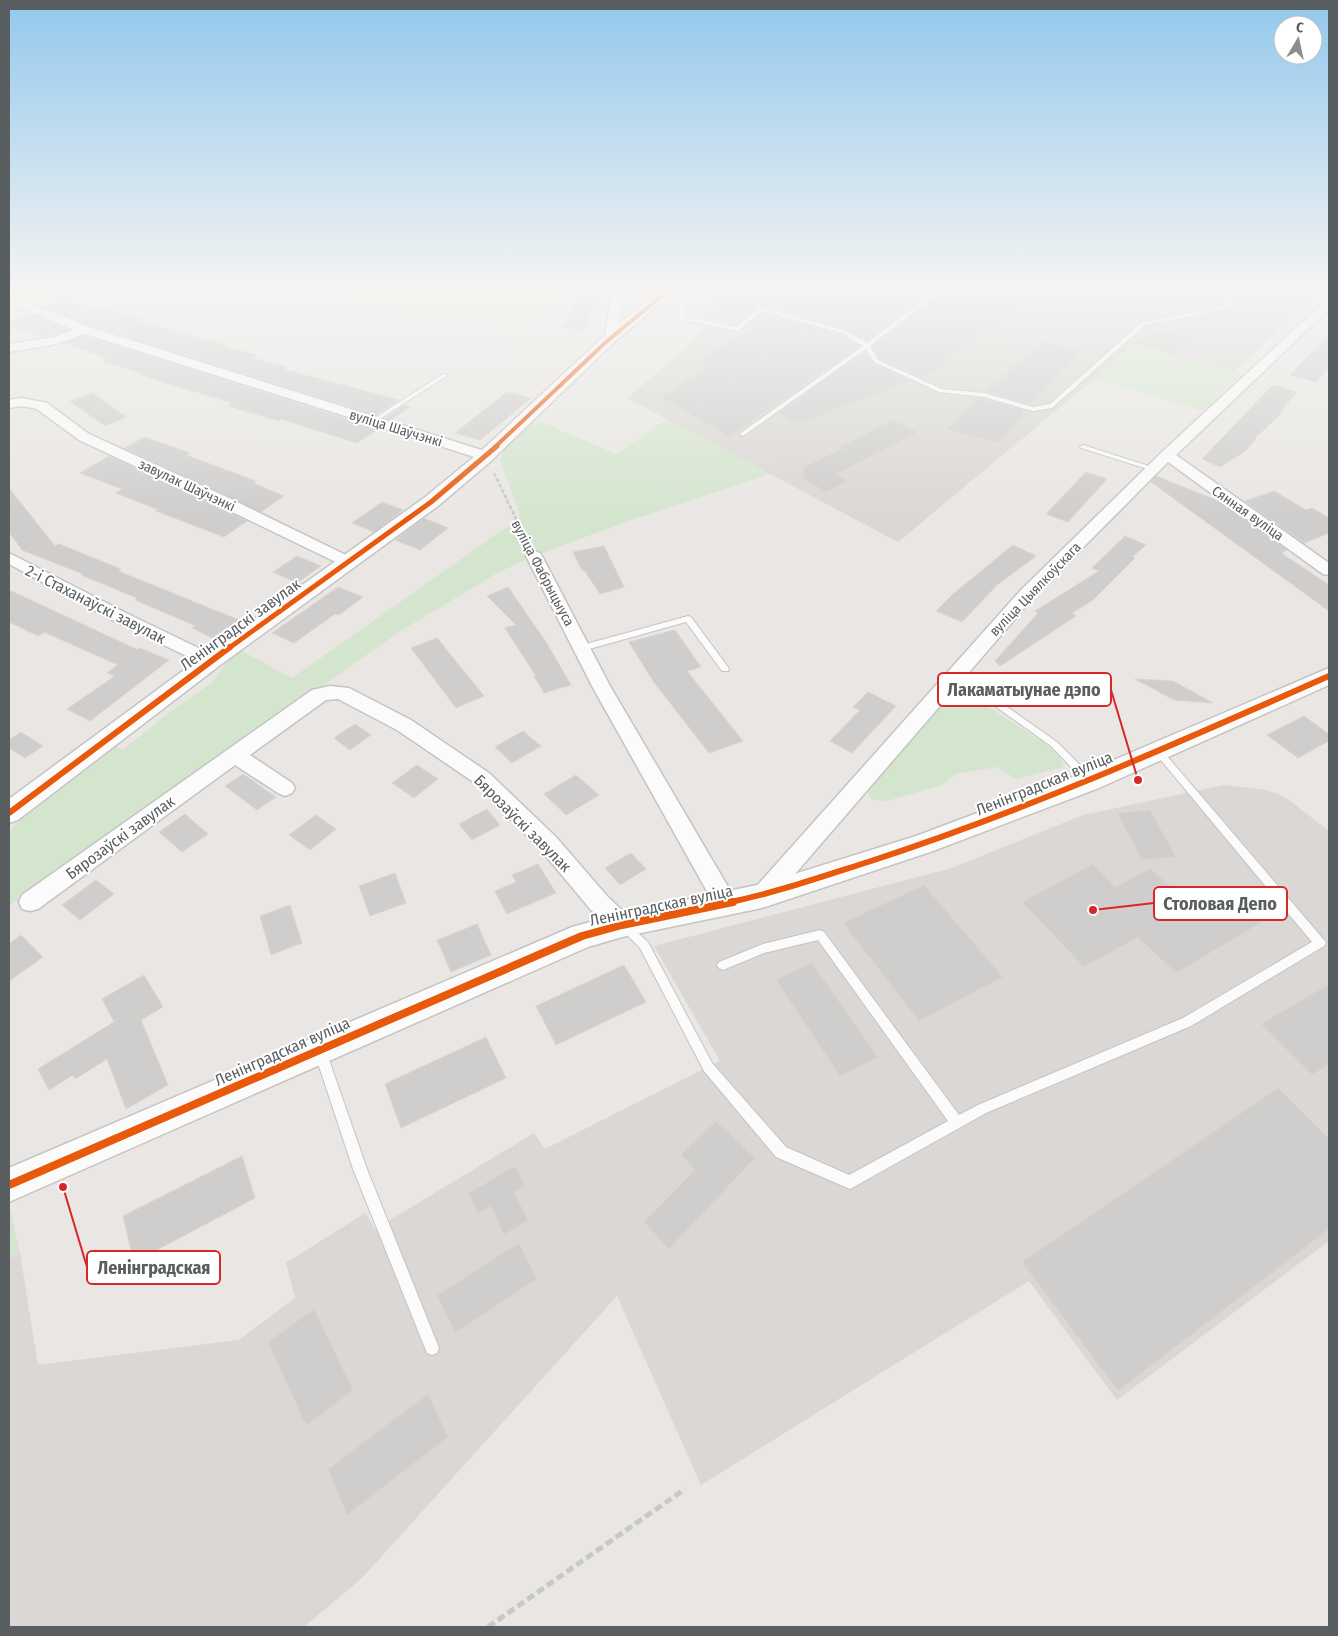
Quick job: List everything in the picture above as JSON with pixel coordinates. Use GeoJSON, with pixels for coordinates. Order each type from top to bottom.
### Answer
{"type":"FeatureCollection","features":[{"type":"Feature","properties":{"kind":"street","name":"вуліца Шаўчэнкі"},"geometry":{"type":"LineString","coordinates":[[194,364],[486,456]]}},
{"type":"Feature","properties":{"kind":"street"},"geometry":{"type":"LineString","coordinates":[[486,456],[584,364]]}},
{"type":"Feature","properties":{"kind":"street","name":"вуліца Цыялкоўскага"},"geometry":{"type":"LineString","coordinates":[[762,896],[1027,594],[1167,455],[1264,364]]}},
{"type":"Feature","properties":{"kind":"street","name":"завулак Шаўчэнкі"},"geometry":{"type":"LineString","coordinates":[[9,404],[31,402],[42,404],[76,432],[113,452],[208,494],[348,562]]}},
{"type":"Feature","properties":{"kind":"street","name":"Сянная вуліца"},"geometry":{"type":"LineString","coordinates":[[1167,455],[1329,570]]}},
{"type":"Feature","properties":{"kind":"street","name":"Ленінградскі завулак"},"geometry":{"type":"LineString","coordinates":[[9,813],[211,661],[431,502],[486,456]]}},
{"type":"Feature","properties":{"kind":"street","name":"вуліца Фабрыцыуса"},"geometry":{"type":"LineString","coordinates":[[534,556],[606,694],[726,904]]}},
{"type":"Feature","properties":{"kind":"street","name":"2-і Стаханаўскі завулак"},"geometry":{"type":"LineString","coordinates":[[9,558],[120,617],[211,661]]}},
{"type":"Feature","properties":{"kind":"street","name":"Ленінградская вуліца"},"geometry":{"type":"LineString","coordinates":[[9,1185],[582,936],[622,925],[762,896],[924,844],[1090,781],[1329,676]]}},
{"type":"Feature","properties":{"kind":"street","name":"Бярозаўскі завулак"},"geometry":{"type":"LineString","coordinates":[[30,902],[320,695],[330,692],[342,693],[404,725],[482,778],[548,843],[599,903],[622,925]]}},
{"type":"Feature","properties":{"kind":"street"},"geometry":{"type":"LineString","coordinates":[[235,756],[285,788]]}},
{"type":"Feature","properties":{"kind":"lane"},"geometry":{"type":"LineString","coordinates":[[744,434],[841,364]]}},
{"type":"Feature","properties":{"kind":"lane"},"geometry":{"type":"LineString","coordinates":[[883,364],[941,391],[984,394],[1033,409],[1052,406],[1098,364]]}},
{"type":"Feature","properties":{"kind":"lane"},"geometry":{"type":"LineString","coordinates":[[373,421],[445,375]]}},
{"type":"Feature","properties":{"kind":"lane"},"geometry":{"type":"LineString","coordinates":[[1083,448],[1153,469]]}},
{"type":"Feature","properties":{"kind":"lane"},"geometry":{"type":"LineString","coordinates":[[582,648],[688,619],[725,669]]}},
{"type":"Feature","properties":{"kind":"lane"},"geometry":{"type":"LineString","coordinates":[[956,674],[1054,744],[1090,781]]}},
{"type":"Feature","properties":{"kind":"lane"},"geometry":{"type":"LineString","coordinates":[[622,925],[644,945],[708,1066],[781,1152],[850,1182],[982,1109],[1187,1022],[1320,943],[1158,751]]}},
{"type":"Feature","properties":{"kind":"lane"},"geometry":{"type":"LineString","coordinates":[[723,965],[763,949],[820,935],[956,1122]]}},
{"type":"Feature","properties":{"kind":"lane"},"geometry":{"type":"LineString","coordinates":[[320,1050],[360,1169],[432,1348]]}},
{"type":"Feature","properties":{"kind":"path"},"geometry":{"type":"LineString","coordinates":[[488,1627],[685,1489]]}},
{"type":"Feature","properties":{"kind":"shaded area"},"geometry":{"type":"Polygon","coordinates":[[[667,364],[1112,364],[898,542],[627,398],[667,364]]]}},
{"type":"Feature","properties":{"kind":"shaded area"},"geometry":{"type":"Polygon","coordinates":[[[1206,364],[1242,364],[1234,372],[1206,364]]]}},
{"type":"Feature","properties":{"kind":"shaded area"},"geometry":{"type":"Polygon","coordinates":[[[1224,785],[1267,790],[1285,797],[1329,831],[1329,1241],[1117,1400],[1029,1281],[701,1485],[617,1296],[363,1577],[304,1627],[9,1627],[9,1259],[20,1254],[38,1365],[239,1340],[295,1298],[286,1263],[365,1213],[375,1229],[534,1133],[545,1149],[720,1061],[654,946],[952,868],[1083,815],[1224,785]]]}},
{"type":"Feature","properties":{"kind":"green space"},"geometry":{"type":"Polygon","coordinates":[[[1112,364],[1206,364],[1242,374],[1203,411],[1095,379],[1112,364]]]}},
{"type":"Feature","properties":{"kind":"green space"},"geometry":{"type":"Polygon","coordinates":[[[667,419],[770,474],[631,520],[534,556],[499,572],[402,630],[9,906],[9,833],[16,824],[114,745],[123,750],[170,712],[211,683],[226,663],[242,651],[292,678],[521,517],[500,461],[504,449],[537,420],[616,454],[667,419]]]}},
{"type":"Feature","properties":{"kind":"green space"},"geometry":{"type":"Polygon","coordinates":[[[959,695],[976,699],[1049,746],[1062,760],[1063,767],[1016,779],[997,767],[956,774],[942,785],[887,801],[870,798],[868,789],[945,698],[959,695]]]}},
{"type":"Feature","properties":{"kind":"green space"},"geometry":{"type":"Polygon","coordinates":[[[9,1212],[11,1212],[20,1254],[9,1259],[9,1212]]]}},
{"type":"Feature","properties":{"kind":"building"},"geometry":{"type":"Polygon","coordinates":[[[113,364],[174,364],[378,429],[357,443],[281,419],[279,421],[228,406],[232,403],[141,375],[143,374],[113,364]]]}},
{"type":"Feature","properties":{"kind":"building"},"geometry":{"type":"Polygon","coordinates":[[[215,364],[277,364],[287,367],[283,369],[399,400],[376,415],[215,364]]]}},
{"type":"Feature","properties":{"kind":"building"},"geometry":{"type":"Polygon","coordinates":[[[701,364],[834,364],[730,437],[661,397],[707,366],[701,364]]]}},
{"type":"Feature","properties":{"kind":"building"},"geometry":{"type":"Polygon","coordinates":[[[848,364],[874,364],[910,381],[797,424],[779,413],[848,364]]]}},
{"type":"Feature","properties":{"kind":"building"},"geometry":{"type":"Polygon","coordinates":[[[891,364],[942,364],[933,372],[920,377],[891,364]]]}},
{"type":"Feature","properties":{"kind":"building"},"geometry":{"type":"Polygon","coordinates":[[[1015,364],[1068,364],[1030,404],[987,392],[1015,364]]]}},
{"type":"Feature","properties":{"kind":"building"},"geometry":{"type":"Polygon","coordinates":[[[1300,364],[1329,364],[1329,368],[1316,382],[1290,375],[1300,364]]]}},
{"type":"Feature","properties":{"kind":"building"},"geometry":{"type":"Polygon","coordinates":[[[1273,385],[1297,392],[1280,412],[1282,413],[1255,438],[1244,452],[1220,467],[1202,459],[1273,385]]]}},
{"type":"Feature","properties":{"kind":"building"},"geometry":{"type":"Polygon","coordinates":[[[507,392],[531,398],[480,440],[455,433],[507,392]]]}},
{"type":"Feature","properties":{"kind":"building"},"geometry":{"type":"Polygon","coordinates":[[[92,393],[126,417],[105,426],[70,401],[92,393]]]}},
{"type":"Feature","properties":{"kind":"building"},"geometry":{"type":"Polygon","coordinates":[[[980,398],[1024,410],[1021,413],[1024,415],[998,443],[947,429],[980,398]]]}},
{"type":"Feature","properties":{"kind":"building"},"geometry":{"type":"Polygon","coordinates":[[[405,405],[410,407],[391,420],[385,418],[405,405]]]}},
{"type":"Feature","properties":{"kind":"building"},"geometry":{"type":"Polygon","coordinates":[[[893,420],[918,432],[836,474],[848,481],[826,492],[803,478],[803,467],[842,449],[840,447],[893,420]]]}},
{"type":"Feature","properties":{"kind":"building"},"geometry":{"type":"Polygon","coordinates":[[[145,437],[190,453],[186,455],[256,481],[253,483],[284,496],[261,512],[124,448],[145,437]]]}},
{"type":"Feature","properties":{"kind":"building"},"geometry":{"type":"Polygon","coordinates":[[[109,456],[247,521],[224,537],[156,511],[159,510],[116,493],[122,489],[80,473],[109,456]]]}},
{"type":"Feature","properties":{"kind":"building"},"geometry":{"type":"Polygon","coordinates":[[[1086,472],[1107,479],[1068,522],[1046,514],[1086,472]]]}},
{"type":"Feature","properties":{"kind":"building"},"geometry":{"type":"Polygon","coordinates":[[[1156,476],[1221,502],[1287,550],[1282,552],[1284,555],[1329,585],[1329,611],[1151,482],[1156,476]]]}},
{"type":"Feature","properties":{"kind":"building"},"geometry":{"type":"Polygon","coordinates":[[[9,488],[55,546],[59,544],[121,569],[118,571],[239,620],[212,638],[192,628],[196,626],[135,600],[137,598],[22,550],[9,532],[9,488]]]}},
{"type":"Feature","properties":{"kind":"building"},"geometry":{"type":"Polygon","coordinates":[[[1274,491],[1306,510],[1312,508],[1329,518],[1329,533],[1304,543],[1245,501],[1274,491]]]}},
{"type":"Feature","properties":{"kind":"building"},"geometry":{"type":"Polygon","coordinates":[[[382,502],[403,510],[374,532],[352,523],[382,502]]]}},
{"type":"Feature","properties":{"kind":"building"},"geometry":{"type":"Polygon","coordinates":[[[424,518],[448,528],[420,550],[395,540],[424,518]]]}},
{"type":"Feature","properties":{"kind":"building"},"geometry":{"type":"Polygon","coordinates":[[[1125,536],[1146,545],[1133,556],[1135,558],[1093,600],[1072,613],[1076,616],[1000,666],[995,661],[1038,613],[1035,611],[1099,571],[1092,568],[1125,536]]]}},
{"type":"Feature","properties":{"kind":"building"},"geometry":{"type":"Polygon","coordinates":[[[1013,545],[1036,556],[997,585],[962,622],[936,611],[953,594],[1013,545]]]}},
{"type":"Feature","properties":{"kind":"building"},"geometry":{"type":"Polygon","coordinates":[[[604,546],[624,587],[600,594],[584,570],[582,570],[573,552],[604,546]]]}},
{"type":"Feature","properties":{"kind":"building"},"geometry":{"type":"Polygon","coordinates":[[[297,556],[321,566],[297,583],[273,572],[297,556]]]}},
{"type":"Feature","properties":{"kind":"building"},"geometry":{"type":"Polygon","coordinates":[[[338,587],[363,597],[339,615],[335,614],[294,643],[272,633],[338,587]]]}},
{"type":"Feature","properties":{"kind":"building"},"geometry":{"type":"Polygon","coordinates":[[[508,587],[546,642],[571,685],[544,693],[534,676],[536,676],[505,628],[516,625],[487,596],[508,587]]]}},
{"type":"Feature","properties":{"kind":"building"},"geometry":{"type":"Polygon","coordinates":[[[9,590],[138,650],[140,648],[169,660],[90,721],[67,709],[115,676],[107,673],[118,665],[44,632],[38,636],[9,622],[9,590]]]}},
{"type":"Feature","properties":{"kind":"building"},"geometry":{"type":"Polygon","coordinates":[[[675,630],[701,667],[687,671],[743,741],[709,753],[653,681],[629,642],[675,630]]]}},
{"type":"Feature","properties":{"kind":"building"},"geometry":{"type":"Polygon","coordinates":[[[437,638],[484,696],[456,708],[411,648],[437,638]]]}},
{"type":"Feature","properties":{"kind":"building"},"geometry":{"type":"Polygon","coordinates":[[[1135,679],[1173,681],[1213,703],[1174,700],[1135,679]]]}},
{"type":"Feature","properties":{"kind":"building"},"geometry":{"type":"Polygon","coordinates":[[[868,692],[896,706],[852,753],[830,741],[860,710],[853,707],[868,692]]]}},
{"type":"Feature","properties":{"kind":"building"},"geometry":{"type":"Polygon","coordinates":[[[1304,716],[1329,734],[1329,741],[1298,758],[1267,735],[1304,716]]]}},
{"type":"Feature","properties":{"kind":"building"},"geometry":{"type":"Polygon","coordinates":[[[355,724],[371,735],[350,750],[334,738],[355,724]]]}},
{"type":"Feature","properties":{"kind":"building"},"geometry":{"type":"Polygon","coordinates":[[[523,731],[541,746],[512,763],[495,747],[523,731]]]}},
{"type":"Feature","properties":{"kind":"building"},"geometry":{"type":"Polygon","coordinates":[[[21,732],[43,746],[25,758],[9,748],[9,740],[21,732]]]}},
{"type":"Feature","properties":{"kind":"building"},"geometry":{"type":"Polygon","coordinates":[[[417,765],[438,779],[414,798],[392,783],[417,765]]]}},
{"type":"Feature","properties":{"kind":"building"},"geometry":{"type":"Polygon","coordinates":[[[243,774],[276,797],[257,810],[225,786],[243,774]]]}},
{"type":"Feature","properties":{"kind":"building"},"geometry":{"type":"Polygon","coordinates":[[[576,775],[599,795],[566,815],[544,794],[576,775]]]}},
{"type":"Feature","properties":{"kind":"building"},"geometry":{"type":"Polygon","coordinates":[[[487,809],[500,825],[472,840],[459,824],[487,809]]]}},
{"type":"Feature","properties":{"kind":"building"},"geometry":{"type":"Polygon","coordinates":[[[1150,810],[1176,857],[1142,860],[1117,813],[1150,810]]]}},
{"type":"Feature","properties":{"kind":"building"},"geometry":{"type":"Polygon","coordinates":[[[185,814],[208,834],[182,852],[159,832],[185,814]]]}},
{"type":"Feature","properties":{"kind":"building"},"geometry":{"type":"Polygon","coordinates":[[[316,815],[336,829],[310,850],[289,835],[316,815]]]}},
{"type":"Feature","properties":{"kind":"building"},"geometry":{"type":"Polygon","coordinates":[[[631,853],[646,869],[620,885],[605,868],[631,853]]]}},
{"type":"Feature","properties":{"kind":"building"},"geometry":{"type":"Polygon","coordinates":[[[538,864],[556,893],[507,914],[495,891],[516,882],[512,875],[538,864]]]}},
{"type":"Feature","properties":{"kind":"building"},"geometry":{"type":"Polygon","coordinates":[[[1093,864],[1116,887],[1150,868],[1188,903],[1216,887],[1222,887],[1262,922],[1176,973],[1138,937],[1084,967],[1022,902],[1093,864]]]}},
{"type":"Feature","properties":{"kind":"building"},"geometry":{"type":"Polygon","coordinates":[[[395,873],[406,903],[370,916],[359,886],[395,873]]]}},
{"type":"Feature","properties":{"kind":"building"},"geometry":{"type":"Polygon","coordinates":[[[96,880],[114,894],[80,920],[62,905],[96,880]]]}},
{"type":"Feature","properties":{"kind":"building"},"geometry":{"type":"Polygon","coordinates":[[[924,885],[1003,977],[919,1021],[843,923],[924,885]]]}},
{"type":"Feature","properties":{"kind":"building"},"geometry":{"type":"Polygon","coordinates":[[[290,905],[302,943],[271,955],[260,916],[290,905]]]}},
{"type":"Feature","properties":{"kind":"building"},"geometry":{"type":"Polygon","coordinates":[[[477,924],[491,955],[451,972],[437,940],[477,924]]]}},
{"type":"Feature","properties":{"kind":"building"},"geometry":{"type":"Polygon","coordinates":[[[21,935],[43,957],[9,981],[9,944],[21,935]]]}},
{"type":"Feature","properties":{"kind":"building"},"geometry":{"type":"Polygon","coordinates":[[[812,963],[878,1057],[840,1076],[776,980],[812,963]]]}},
{"type":"Feature","properties":{"kind":"building"},"geometry":{"type":"Polygon","coordinates":[[[624,965],[646,1002],[556,1045],[536,1006],[624,965]]]}},
{"type":"Feature","properties":{"kind":"building"},"geometry":{"type":"Polygon","coordinates":[[[144,975],[163,1007],[141,1020],[168,1085],[126,1109],[107,1059],[75,1079],[73,1075],[49,1090],[38,1069],[114,1022],[102,999],[144,975]]]}},
{"type":"Feature","properties":{"kind":"building"},"geometry":{"type":"Polygon","coordinates":[[[1329,984],[1329,1064],[1312,1075],[1261,1024],[1329,984]]]}},
{"type":"Feature","properties":{"kind":"building"},"geometry":{"type":"Polygon","coordinates":[[[486,1037],[506,1078],[401,1128],[385,1084],[486,1037]]]}},
{"type":"Feature","properties":{"kind":"building"},"geometry":{"type":"Polygon","coordinates":[[[1278,1088],[1329,1139],[1329,1229],[1118,1391],[1022,1262],[1278,1088]]]}},
{"type":"Feature","properties":{"kind":"building"},"geometry":{"type":"Polygon","coordinates":[[[716,1121],[755,1158],[669,1249],[644,1222],[695,1170],[681,1155],[716,1121]]]}},
{"type":"Feature","properties":{"kind":"building"},"geometry":{"type":"Polygon","coordinates":[[[242,1156],[255,1198],[134,1262],[123,1216],[242,1156]]]}},
{"type":"Feature","properties":{"kind":"building"},"geometry":{"type":"Polygon","coordinates":[[[515,1166],[525,1186],[514,1192],[528,1220],[504,1235],[491,1206],[478,1213],[469,1193],[515,1166]]]}},
{"type":"Feature","properties":{"kind":"building"},"geometry":{"type":"Polygon","coordinates":[[[519,1243],[537,1279],[455,1333],[437,1295],[519,1243]]]}},
{"type":"Feature","properties":{"kind":"building"},"geometry":{"type":"Polygon","coordinates":[[[314,1309],[353,1390],[306,1426],[268,1342],[314,1309]]]}},
{"type":"Feature","properties":{"kind":"building"},"geometry":{"type":"Polygon","coordinates":[[[428,1394],[448,1437],[347,1515],[328,1469],[428,1394]]]}},
{"type":"Feature","properties":{"kind":"railway"},"geometry":{"type":"LineString","coordinates":[[638,447],[757,364]]}},
{"type":"Feature","properties":{"kind":"railway"},"geometry":{"type":"LineString","coordinates":[[793,447],[946,379],[971,364]]}},
{"type":"Feature","properties":{"kind":"railway"},"geometry":{"type":"LineString","coordinates":[[349,648],[640,446]]}},
{"type":"Feature","properties":{"kind":"railway"},"geometry":{"type":"LineString","coordinates":[[392,626],[495,565],[563,532],[763,460],[796,446]]}},
{"type":"Feature","properties":{"kind":"railway"},"geometry":{"type":"LineString","coordinates":[[485,561],[589,514],[769,451]]}},
{"type":"Feature","properties":{"kind":"railway"},"geometry":{"type":"LineString","coordinates":[[9,889],[351,647]]}},
{"type":"Feature","properties":{"kind":"cycle path"},"geometry":{"type":"LineString","coordinates":[[9,813],[211,661],[431,502],[486,456],[582,364]]}},
{"type":"Feature","properties":{"kind":"cycle path"},"geometry":{"type":"LineString","coordinates":[[9,1185],[582,936],[622,925],[762,896],[924,844],[1090,781],[1329,676]]}},
{"type":"Feature","properties":{"kind":"place","name":"Лакаматыунае дэпо"},"geometry":{"type":"Point","coordinates":[1138,780]}},
{"type":"Feature","properties":{"kind":"place","name":"Столовая Депо"},"geometry":{"type":"Point","coordinates":[1093,910]}},
{"type":"Feature","properties":{"kind":"place","name":"Ленінградская"},"geometry":{"type":"Point","coordinates":[63,1187]}}]}
